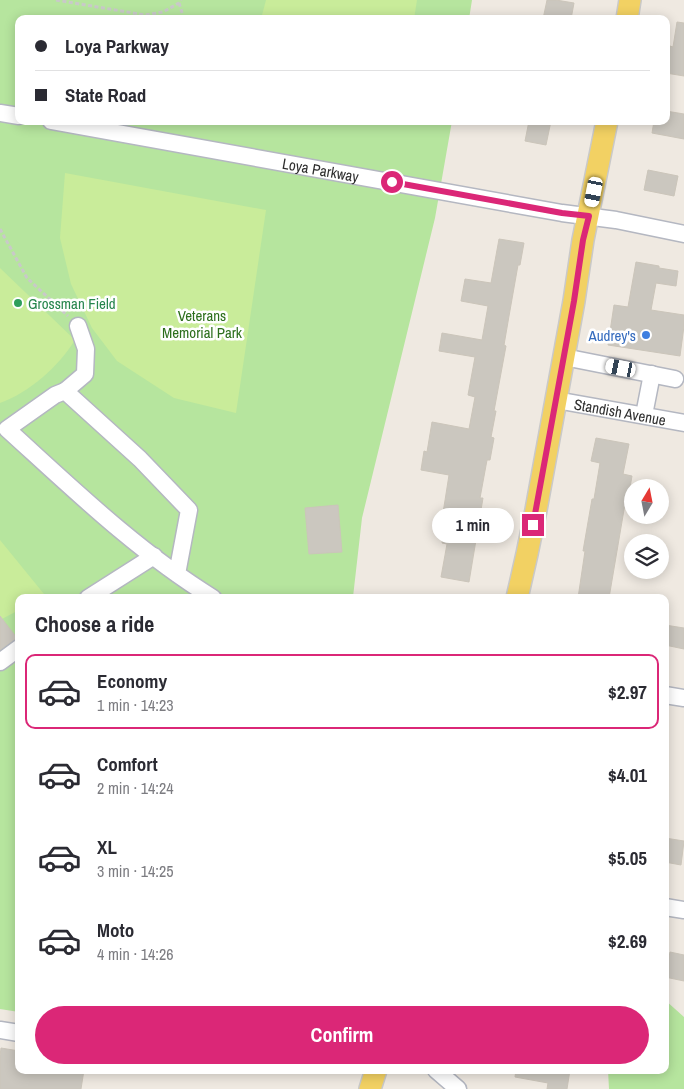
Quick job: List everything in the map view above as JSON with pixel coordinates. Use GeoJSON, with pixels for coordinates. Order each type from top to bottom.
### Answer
{"type":"FeatureCollection","features":[{"type":"Feature","properties":{"kind":"main road"},"geometry":{"type":"LineString","coordinates":[[628,15],[630,0]]}},
{"type":"Feature","properties":{"kind":"main road"},"geometry":{"type":"LineString","coordinates":[[518,594],[528,554],[583,240],[607,125]]}},
{"type":"Feature","properties":{"kind":"main road"},"geometry":{"type":"LineString","coordinates":[[370,1089],[375,1074]]}},
{"type":"Feature","properties":{"kind":"street"},"geometry":{"type":"LineString","coordinates":[[0,113],[15,115]]}},
{"type":"Feature","properties":{"kind":"street","name":"Loya Parkway"},"geometry":{"type":"LineString","coordinates":[[104,126],[534,208],[616,220],[684,234]]}},
{"type":"Feature","properties":{"kind":"street"},"geometry":{"type":"LineString","coordinates":[[78,326],[86,349],[85,374],[65,391],[55,395],[7,429],[109,522],[177,574],[207,594]]}},
{"type":"Feature","properties":{"kind":"street"},"geometry":{"type":"LineString","coordinates":[[564,357],[675,379]]}},
{"type":"Feature","properties":{"kind":"street"},"geometry":{"type":"LineString","coordinates":[[644,416],[652,374]]}},
{"type":"Feature","properties":{"kind":"street"},"geometry":{"type":"LineString","coordinates":[[65,391],[140,460],[189,510],[177,574]]}},
{"type":"Feature","properties":{"kind":"street","name":"Standish Avenue"},"geometry":{"type":"LineString","coordinates":[[556,400],[684,423]]}},
{"type":"Feature","properties":{"kind":"street"},"geometry":{"type":"LineString","coordinates":[[94,594],[154,556]]}},
{"type":"Feature","properties":{"kind":"street"},"geometry":{"type":"LineString","coordinates":[[0,662],[15,651]]}},
{"type":"Feature","properties":{"kind":"street"},"geometry":{"type":"LineString","coordinates":[[669,696],[684,698]]}},
{"type":"Feature","properties":{"kind":"street"},"geometry":{"type":"LineString","coordinates":[[669,908],[684,910]]}},
{"type":"Feature","properties":{"kind":"street"},"geometry":{"type":"LineString","coordinates":[[0,1030],[15,1032]]}},
{"type":"Feature","properties":{"kind":"street"},"geometry":{"type":"LineString","coordinates":[[441,1074],[458,1089]]}},
{"type":"Feature","properties":{"kind":"path"},"geometry":{"type":"LineString","coordinates":[[56,0],[145,15],[164,12],[180,2],[183,15]]}},
{"type":"Feature","properties":{"kind":"path"},"geometry":{"type":"LineString","coordinates":[[0,229],[27,278],[78,326]]}},
{"type":"Feature","properties":{"kind":"green space","name":"Veterans Memorial Park"},"geometry":{"type":"Polygon","coordinates":[[[0,0],[472,0],[470,15],[15,15],[15,125],[451,125],[435,218],[362,518],[353,594],[15,594],[15,1011],[0,1009],[0,0]]]}},
{"type":"Feature","properties":{"kind":"green space"},"geometry":{"type":"Polygon","coordinates":[[[266,0],[417,0],[415,15],[262,15],[266,0]]]}},
{"type":"Feature","properties":{"kind":"green space"},"geometry":{"type":"Polygon","coordinates":[[[65,173],[266,210],[236,413],[174,398],[117,361],[92,328],[71,284],[60,238],[65,173]]]}},
{"type":"Feature","properties":{"kind":"green space","name":"Grossman Field"},"geometry":{"type":"Polygon","coordinates":[[[0,268],[75,340],[60,360],[42,378],[22,392],[0,403],[0,268]]]}},
{"type":"Feature","properties":{"kind":"green space"},"geometry":{"type":"Polygon","coordinates":[[[0,540],[44,594],[15,594],[15,612],[0,620],[0,540]]]}},
{"type":"Feature","properties":{"kind":"green space"},"geometry":{"type":"Polygon","coordinates":[[[669,1004],[684,1017],[684,1089],[609,1089],[608,1074],[669,1074],[669,1004]]]}},
{"type":"Feature","properties":{"kind":"building"},"geometry":{"type":"Polygon","coordinates":[[[547,0],[574,3],[572,15],[544,15],[547,0]]]}},
{"type":"Feature","properties":{"kind":"building"},"geometry":{"type":"Polygon","coordinates":[[[677,22],[684,23],[684,76],[670,74],[670,46],[673,47],[677,22]]]}},
{"type":"Feature","properties":{"kind":"building"},"geometry":{"type":"Polygon","coordinates":[[[670,112],[684,114],[684,139],[652,133],[653,125],[670,125],[670,112]]]}},
{"type":"Feature","properties":{"kind":"building"},"geometry":{"type":"Polygon","coordinates":[[[528,125],[550,125],[546,145],[525,141],[528,125]]]}},
{"type":"Feature","properties":{"kind":"building"},"geometry":{"type":"Polygon","coordinates":[[[648,170],[678,176],[674,196],[644,190],[648,170]]]}},
{"type":"Feature","properties":{"kind":"building"},"geometry":{"type":"Polygon","coordinates":[[[499,239],[524,243],[520,265],[518,265],[504,345],[506,346],[491,437],[494,438],[490,460],[487,460],[480,498],[483,498],[469,582],[441,577],[447,544],[442,543],[447,514],[443,513],[449,475],[421,470],[424,451],[427,452],[432,422],[469,429],[475,397],[468,395],[475,357],[439,351],[442,333],[482,340],[488,306],[461,301],[465,279],[491,283],[499,239]]]}},
{"type":"Feature","properties":{"kind":"building","name":"Audrey's"},"geometry":{"type":"Polygon","coordinates":[[[636,262],[678,271],[676,286],[656,283],[651,310],[684,315],[680,356],[608,345],[614,305],[628,307],[636,262]]]}},
{"type":"Feature","properties":{"kind":"building"},"geometry":{"type":"Polygon","coordinates":[[[596,438],[629,444],[623,474],[632,476],[631,479],[624,479],[624,510],[610,594],[579,594],[585,551],[583,551],[600,463],[591,461],[596,438]]]}},
{"type":"Feature","properties":{"kind":"building"},"geometry":{"type":"Polygon","coordinates":[[[338,505],[342,552],[309,554],[305,508],[338,505]]]}},
{"type":"Feature","properties":{"kind":"building"},"geometry":{"type":"Polygon","coordinates":[[[0,616],[15,635],[15,639],[0,650],[0,616]]]}},
{"type":"Feature","properties":{"kind":"building"},"geometry":{"type":"Polygon","coordinates":[[[669,626],[684,628],[684,649],[669,646],[669,626]]]}},
{"type":"Feature","properties":{"kind":"building"},"geometry":{"type":"Polygon","coordinates":[[[669,839],[684,841],[681,865],[669,863],[669,839]]]}},
{"type":"Feature","properties":{"kind":"building"},"geometry":{"type":"Polygon","coordinates":[[[670,952],[684,955],[684,981],[669,978],[670,952]]]}},
{"type":"Feature","properties":{"kind":"building"},"geometry":{"type":"Polygon","coordinates":[[[1,1048],[15,1050],[15,1074],[83,1074],[81,1089],[0,1089],[1,1048]]]}},
{"type":"Feature","properties":{"kind":"building"},"geometry":{"type":"Polygon","coordinates":[[[515,1074],[569,1074],[567,1089],[547,1089],[548,1083],[515,1077],[515,1074]]]}},
{"type":"Feature","properties":{"kind":"place","name":"Grossman Field"},"geometry":{"type":"Point","coordinates":[18,303]}},
{"type":"Feature","properties":{"kind":"place","name":"Audrey's"},"geometry":{"type":"Point","coordinates":[646,335]}},
{"type":"Feature","properties":{"kind":"route"},"geometry":{"type":"LineString","coordinates":[[392,182],[562,213],[589,216],[583,240],[574,301],[533,525]]}}]}
